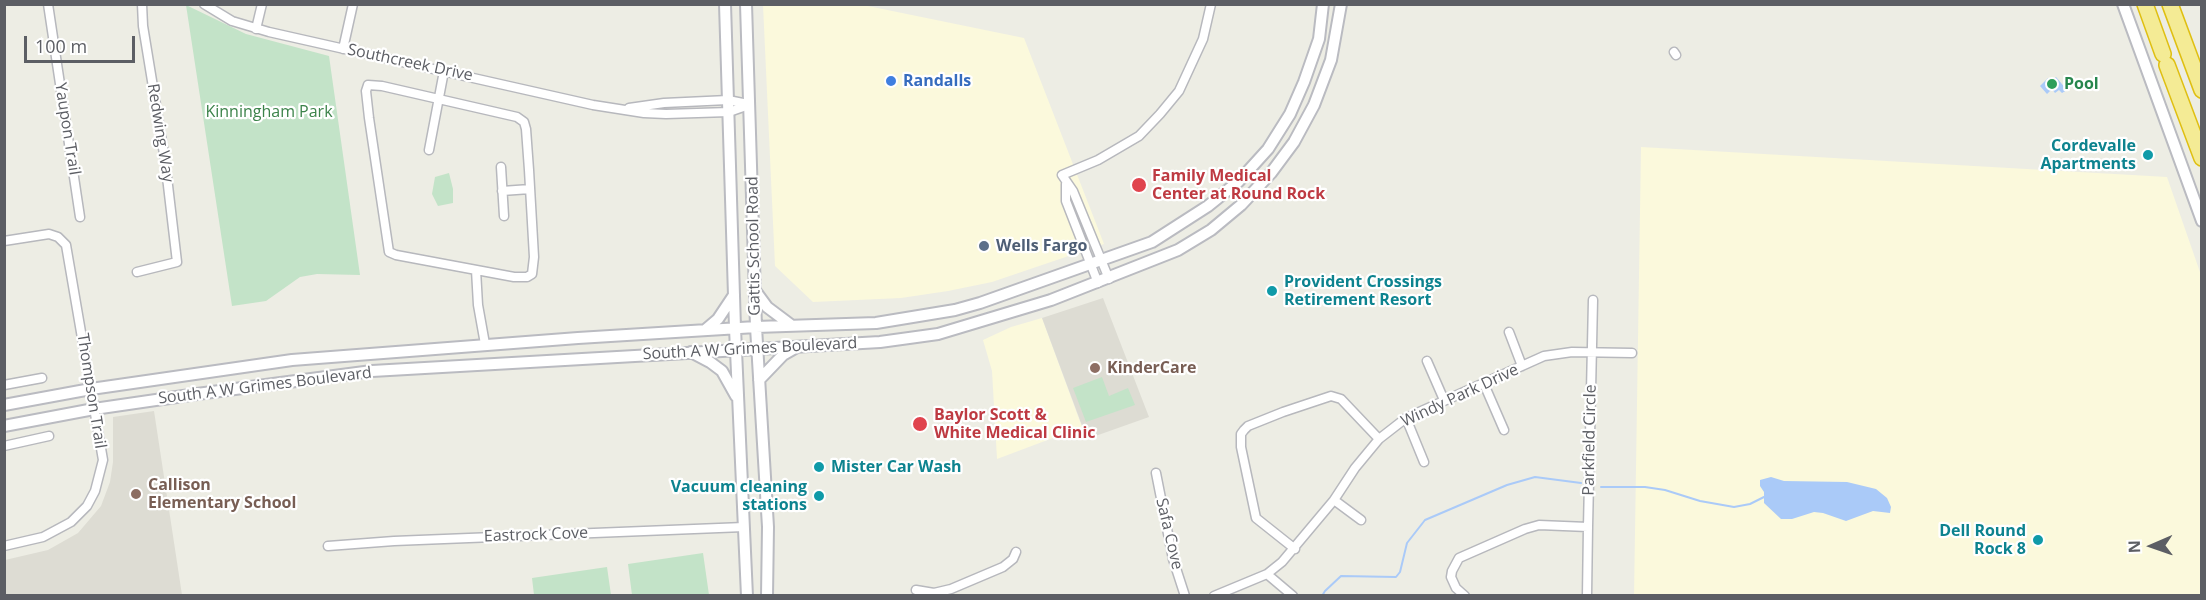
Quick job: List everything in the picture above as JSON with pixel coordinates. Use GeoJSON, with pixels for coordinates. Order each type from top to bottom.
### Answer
{"type":"FeatureCollection","features":[{"type":"Feature","properties":{"kind":"highway"},"geometry":{"type":"LineString","coordinates":[[2145,4],[2202,158]]}},
{"type":"Feature","properties":{"kind":"highway"},"geometry":{"type":"LineString","coordinates":[[2170,4],[2202,90]]}},
{"type":"Feature","properties":{"kind":"main road","name":"Gattis School Road"},"geometry":{"type":"LineString","coordinates":[[725,4],[735,328],[747,596]]}},
{"type":"Feature","properties":{"kind":"main road","name":"Gattis School Road"},"geometry":{"type":"LineString","coordinates":[[746,4],[756,327],[768,527],[767,596]]}},
{"type":"Feature","properties":{"kind":"main road","name":"South A W Grimes Boulevard"},"geometry":{"type":"LineString","coordinates":[[4,405],[91,389],[291,360],[485,344],[735,328],[876,323],[955,310],[990,300],[1152,242],[1208,206],[1239,181],[1268,149],[1290,114],[1319,39],[1323,4]]}},
{"type":"Feature","properties":{"kind":"main road","name":"South A W Grimes Boulevard"},"geometry":{"type":"LineString","coordinates":[[4,426],[94,409],[372,371],[880,342],[938,334],[1051,300],[1178,250],[1211,230],[1241,205],[1271,173],[1293,142],[1314,105],[1331,60],[1341,4]]}},
{"type":"Feature","properties":{"kind":"main road"},"geometry":{"type":"LineString","coordinates":[[2123,4],[2202,221]]}},
{"type":"Feature","properties":{"kind":"main road"},"geometry":{"type":"LineString","coordinates":[[756,292],[766,307],[791,326]]}},
{"type":"Feature","properties":{"kind":"main road"},"geometry":{"type":"LineString","coordinates":[[705,330],[718,319],[734,295]]}},
{"type":"Feature","properties":{"kind":"main road"},"geometry":{"type":"LineString","coordinates":[[759,380],[783,355],[798,346]]}},
{"type":"Feature","properties":{"kind":"main road"},"geometry":{"type":"LineString","coordinates":[[690,352],[722,371],[731,384],[738,401]]}},
{"type":"Feature","properties":{"kind":"street","name":"Yaupon Trail"},"geometry":{"type":"LineString","coordinates":[[48,4],[80,217]]}},
{"type":"Feature","properties":{"kind":"street","name":"Redwing Way"},"geometry":{"type":"LineString","coordinates":[[137,272],[177,262],[165,160],[143,26],[142,4]]}},
{"type":"Feature","properties":{"kind":"street","name":"Southcreek Drive"},"geometry":{"type":"LineString","coordinates":[[204,4],[220,15],[256,29],[593,105],[644,113],[729,112],[749,105]]}},
{"type":"Feature","properties":{"kind":"street"},"geometry":{"type":"LineString","coordinates":[[256,29],[262,4]]}},
{"type":"Feature","properties":{"kind":"street"},"geometry":{"type":"LineString","coordinates":[[343,49],[353,4]]}},
{"type":"Feature","properties":{"kind":"street"},"geometry":{"type":"LineString","coordinates":[[1103,281],[1073,191],[1066,184],[1062,175],[1098,160],[1139,136],[1179,91],[1203,39],[1211,4]]}},
{"type":"Feature","properties":{"kind":"street"},"geometry":{"type":"LineString","coordinates":[[429,150],[444,71]]}},
{"type":"Feature","properties":{"kind":"street"},"geometry":{"type":"LineString","coordinates":[[368,85],[382,86],[438,100],[517,117],[524,122],[534,257],[532,274],[527,278],[396,255],[388,250],[366,90],[368,85]]}},
{"type":"Feature","properties":{"kind":"street","name":"Southcreek Drive"},"geometry":{"type":"LineString","coordinates":[[620,109],[664,103],[728,100],[749,105]]}},
{"type":"Feature","properties":{"kind":"street"},"geometry":{"type":"LineString","coordinates":[[501,167],[504,216]]}},
{"type":"Feature","properties":{"kind":"street"},"geometry":{"type":"LineString","coordinates":[[502,191],[530,189]]}},
{"type":"Feature","properties":{"kind":"street","name":"Thompson Trail"},"geometry":{"type":"LineString","coordinates":[[4,241],[49,234],[58,237],[66,245],[103,460],[98,483],[87,506],[71,522],[53,534],[4,546]]}},
{"type":"Feature","properties":{"kind":"street"},"geometry":{"type":"LineString","coordinates":[[476,270],[478,305],[485,344]]}},
{"type":"Feature","properties":{"kind":"street","name":"Parkfield Circle"},"geometry":{"type":"LineString","coordinates":[[1587,596],[1593,300]]}},
{"type":"Feature","properties":{"kind":"street"},"geometry":{"type":"LineString","coordinates":[[1509,332],[1522,366]]}},
{"type":"Feature","properties":{"kind":"street","name":"Windy Park Drive"},"geometry":{"type":"LineString","coordinates":[[1214,596],[1267,574],[1282,562],[1334,500],[1355,468],[1379,439],[1406,418],[1550,354],[1632,353]]}},
{"type":"Feature","properties":{"kind":"street"},"geometry":{"type":"LineString","coordinates":[[1427,361],[1444,400]]}},
{"type":"Feature","properties":{"kind":"street"},"geometry":{"type":"LineString","coordinates":[[4,385],[42,378]]}},
{"type":"Feature","properties":{"kind":"street"},"geometry":{"type":"LineString","coordinates":[[1484,384],[1504,430]]}},
{"type":"Feature","properties":{"kind":"street"},"geometry":{"type":"LineString","coordinates":[[1295,549],[1256,518],[1241,447],[1241,434],[1244,430],[1283,412],[1330,396],[1341,399],[1379,439]]}},
{"type":"Feature","properties":{"kind":"street"},"geometry":{"type":"LineString","coordinates":[[1406,418],[1424,462]]}},
{"type":"Feature","properties":{"kind":"street"},"geometry":{"type":"LineString","coordinates":[[4,446],[49,436]]}},
{"type":"Feature","properties":{"kind":"street","name":"Safa Cove"},"geometry":{"type":"LineString","coordinates":[[1155,473],[1173,559],[1185,596]]}},
{"type":"Feature","properties":{"kind":"street"},"geometry":{"type":"LineString","coordinates":[[1334,500],[1361,520]]}},
{"type":"Feature","properties":{"kind":"street"},"geometry":{"type":"LineString","coordinates":[[1465,596],[1456,588],[1451,577],[1456,562],[1462,556],[1539,525],[1588,527]]}},
{"type":"Feature","properties":{"kind":"street","name":"Eastrock Cove"},"geometry":{"type":"LineString","coordinates":[[328,546],[744,527]]}},
{"type":"Feature","properties":{"kind":"street"},"geometry":{"type":"LineString","coordinates":[[916,590],[934,593],[952,592],[1003,567],[1016,552]]}},
{"type":"Feature","properties":{"kind":"street"},"geometry":{"type":"LineString","coordinates":[[1267,574],[1293,596]]}},
{"type":"Feature","properties":{"kind":"shaded area"},"geometry":{"type":"Polygon","coordinates":[[[763,5],[863,5],[1024,38],[1104,244],[992,282],[948,291],[901,298],[813,302],[775,266],[763,5]]]}},
{"type":"Feature","properties":{"kind":"shaded area"},"geometry":{"type":"Polygon","coordinates":[[[1641,147],[2167,177],[2201,275],[2201,595],[1634,596],[1641,147]]]}},
{"type":"Feature","properties":{"kind":"shaded area","name":"KinderCare"},"geometry":{"type":"Polygon","coordinates":[[[1103,298],[1149,417],[1087,439],[1042,318],[1103,298]]]}},
{"type":"Feature","properties":{"kind":"shaded area"},"geometry":{"type":"Polygon","coordinates":[[[1042,318],[1082,427],[997,459],[992,371],[983,340],[1011,327],[1042,318]]]}},
{"type":"Feature","properties":{"kind":"shaded area","name":"Callison Elementary School"},"geometry":{"type":"Polygon","coordinates":[[[154,411],[182,595],[5,595],[5,560],[48,550],[78,533],[101,506],[110,482],[113,462],[113,417],[154,411]]]}},
{"type":"Feature","properties":{"kind":"green space","name":"Kinningham Park"},"geometry":{"type":"Polygon","coordinates":[[[186,5],[246,34],[329,56],[360,275],[317,274],[300,277],[266,301],[232,306],[186,5]]]}},
{"type":"Feature","properties":{"kind":"green space"},"geometry":{"type":"Polygon","coordinates":[[[449,173],[453,189],[453,203],[438,206],[432,194],[435,177],[449,173]]]}},
{"type":"Feature","properties":{"kind":"green space"},"geometry":{"type":"Polygon","coordinates":[[[1102,377],[1109,396],[1128,388],[1135,405],[1086,422],[1073,388],[1102,377]]]}},
{"type":"Feature","properties":{"kind":"green space"},"geometry":{"type":"Polygon","coordinates":[[[703,553],[709,595],[632,595],[628,564],[703,553]]]}},
{"type":"Feature","properties":{"kind":"green space"},"geometry":{"type":"Polygon","coordinates":[[[607,567],[611,595],[534,595],[532,578],[607,567]]]}},
{"type":"Feature","properties":{"kind":"water","name":"Pool"},"geometry":{"type":"Polygon","coordinates":[[[2056,77],[2067,90],[2062,93],[2059,90],[2055,93],[2052,89],[2047,94],[2040,86],[2048,78],[2052,81],[2056,77]]]}},
{"type":"Feature","properties":{"kind":"water"},"geometry":{"type":"Polygon","coordinates":[[[1771,477],[1784,481],[1847,482],[1876,489],[1887,498],[1891,507],[1890,513],[1873,511],[1846,521],[1814,512],[1792,519],[1781,519],[1764,503],[1764,492],[1760,486],[1760,480],[1771,477]]]}},
{"type":"Feature","properties":{"kind":"waterway"},"geometry":{"type":"LineString","coordinates":[[1322,596],[1341,576],[1396,577],[1400,572],[1407,543],[1425,520],[1507,485],[1535,477],[1581,483]]}},
{"type":"Feature","properties":{"kind":"waterway"},"geometry":{"type":"LineString","coordinates":[[1601,487],[1645,487],[1665,490],[1700,501],[1734,507],[1750,504],[1764,497]]}},
{"type":"Feature","properties":{"kind":"place","name":"Randalls"},"geometry":{"type":"Point","coordinates":[891,81]}},
{"type":"Feature","properties":{"kind":"place","name":"Pool"},"geometry":{"type":"Point","coordinates":[2052,84]}},
{"type":"Feature","properties":{"kind":"place","name":"Cordevalle Apartments"},"geometry":{"type":"Point","coordinates":[2148,155]}},
{"type":"Feature","properties":{"kind":"place","name":"Family Medical Center at Round Rock"},"geometry":{"type":"Point","coordinates":[1139,185]}},
{"type":"Feature","properties":{"kind":"place","name":"Wells Fargo"},"geometry":{"type":"Point","coordinates":[984,246]}},
{"type":"Feature","properties":{"kind":"place","name":"Provident Crossings Retirement Resort"},"geometry":{"type":"Point","coordinates":[1272,291]}},
{"type":"Feature","properties":{"kind":"place","name":"KinderCare"},"geometry":{"type":"Point","coordinates":[1095,368]}},
{"type":"Feature","properties":{"kind":"place","name":"Baylor Scott & White Medical Clinic"},"geometry":{"type":"Point","coordinates":[920,424]}},
{"type":"Feature","properties":{"kind":"place","name":"Mister Car Wash"},"geometry":{"type":"Point","coordinates":[819,467]}},
{"type":"Feature","properties":{"kind":"place","name":"Callison Elementary School"},"geometry":{"type":"Point","coordinates":[136,494]}},
{"type":"Feature","properties":{"kind":"place","name":"Vacuum cleaning stations"},"geometry":{"type":"Point","coordinates":[819,496]}},
{"type":"Feature","properties":{"kind":"place","name":"Dell Round Rock 8"},"geometry":{"type":"Point","coordinates":[2038,540]}}]}
